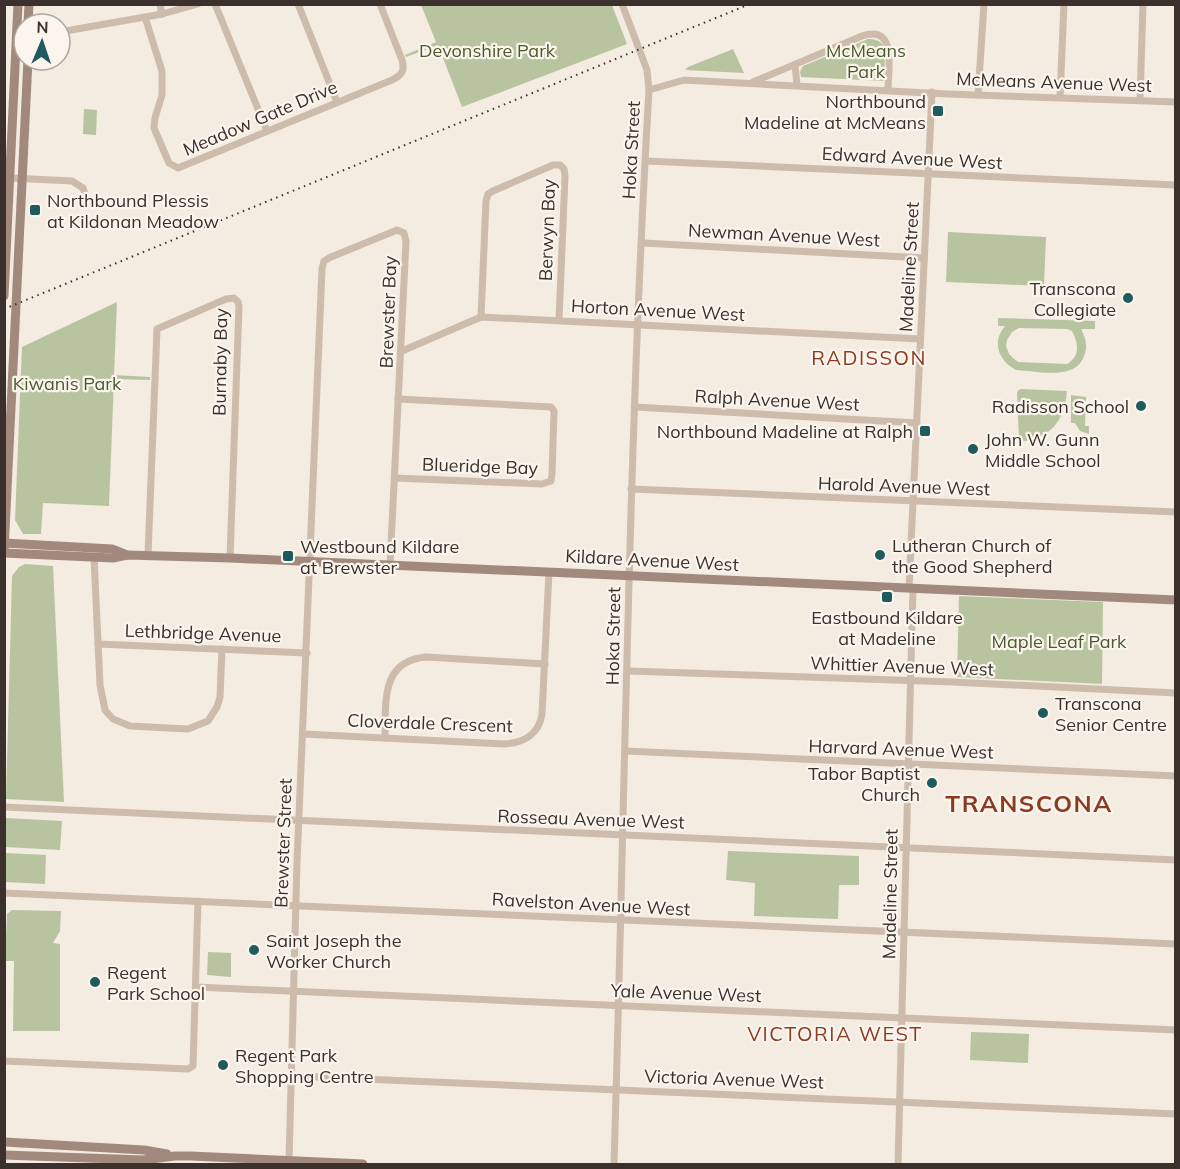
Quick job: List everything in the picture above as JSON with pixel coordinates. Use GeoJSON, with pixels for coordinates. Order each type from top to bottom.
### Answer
{"type":"FeatureCollection","features":[{"type":"Feature","properties":{"kind":"main road"},"geometry":{"type":"LineString","coordinates":[[4,296],[17,72]]}},
{"type":"Feature","properties":{"kind":"main road"},"geometry":{"type":"LineString","coordinates":[[4,552],[27,72]]}},
{"type":"Feature","properties":{"kind":"main road"},"geometry":{"type":"LineString","coordinates":[[6,238],[19,238]]}},
{"type":"Feature","properties":{"kind":"main road","name":"Kildare Avenue West"},"geometry":{"type":"LineString","coordinates":[[5,543],[112,549],[127,555]]}},
{"type":"Feature","properties":{"kind":"main road","name":"Kildare Avenue West"},"geometry":{"type":"LineString","coordinates":[[4,552],[94,558],[148,555],[230,558],[1176,600]]}},
{"type":"Feature","properties":{"kind":"main road"},"geometry":{"type":"LineString","coordinates":[[4,1142],[133,1149],[192,1160],[363,1164]]}},
{"type":"Feature","properties":{"kind":"main road"},"geometry":{"type":"LineString","coordinates":[[4,1155],[143,1160],[175,1156]]}},
{"type":"Feature","properties":{"kind":"street"},"geometry":{"type":"LineString","coordinates":[[160,4],[162,14]]}},
{"type":"Feature","properties":{"kind":"street"},"geometry":{"type":"LineString","coordinates":[[72,30],[162,14],[198,4]]}},
{"type":"Feature","properties":{"kind":"street"},"geometry":{"type":"LineString","coordinates":[[215,4],[267,131]]}},
{"type":"Feature","properties":{"kind":"street"},"geometry":{"type":"LineString","coordinates":[[298,4],[337,102]]}},
{"type":"Feature","properties":{"kind":"street","name":"Meadow Gate Drive"},"geometry":{"type":"LineString","coordinates":[[145,17],[162,71],[162,95],[154,128],[169,163],[172,167],[182,167],[402,74],[404,70],[402,60],[380,4]]}},
{"type":"Feature","properties":{"kind":"street","name":"Hoka Street"},"geometry":{"type":"LineString","coordinates":[[614,1164],[631,489],[649,90],[647,70],[622,4]]}},
{"type":"Feature","properties":{"kind":"street"},"geometry":{"type":"LineString","coordinates":[[978,95],[984,4]]}},
{"type":"Feature","properties":{"kind":"street"},"geometry":{"type":"LineString","coordinates":[[1060,98],[1064,4]]}},
{"type":"Feature","properties":{"kind":"street"},"geometry":{"type":"LineString","coordinates":[[1140,100],[1143,4]]}},
{"type":"Feature","properties":{"kind":"street"},"geometry":{"type":"LineString","coordinates":[[751,83],[862,36],[876,34],[888,46],[888,90]]}},
{"type":"Feature","properties":{"kind":"street"},"geometry":{"type":"LineString","coordinates":[[795,65],[797,85]]}},
{"type":"Feature","properties":{"kind":"street","name":"McMeans Avenue West"},"geometry":{"type":"LineString","coordinates":[[649,90],[684,80],[978,95],[1176,102]]}},
{"type":"Feature","properties":{"kind":"street","name":"Madeline Street"},"geometry":{"type":"LineString","coordinates":[[898,1164],[909,765],[911,588],[932,92]]}},
{"type":"Feature","properties":{"kind":"street","name":"Edward Avenue West"},"geometry":{"type":"LineString","coordinates":[[646,161],[1176,185]]}},
{"type":"Feature","properties":{"kind":"street","name":"Berwyn Bay"},"geometry":{"type":"LineString","coordinates":[[481,317],[488,194],[497,188],[553,165],[560,165],[564,169],[565,176],[559,320]]}},
{"type":"Feature","properties":{"kind":"street"},"geometry":{"type":"LineString","coordinates":[[10,178],[72,181],[83,188],[86,197]]}},
{"type":"Feature","properties":{"kind":"street","name":"Brewster Bay"},"geometry":{"type":"LineString","coordinates":[[310,562],[324,261],[397,230],[404,233],[406,241],[390,565]]}},
{"type":"Feature","properties":{"kind":"street","name":"Newman Avenue West"},"geometry":{"type":"LineString","coordinates":[[643,243],[924,258]]}},
{"type":"Feature","properties":{"kind":"street","name":"Burnaby Bay"},"geometry":{"type":"LineString","coordinates":[[148,555],[157,329],[226,299],[234,298],[239,306],[230,558]]}},
{"type":"Feature","properties":{"kind":"street","name":"Horton Avenue West"},"geometry":{"type":"LineString","coordinates":[[402,351],[481,317],[920,339]]}},
{"type":"Feature","properties":{"kind":"street","name":"Blueridge Bay"},"geometry":{"type":"LineString","coordinates":[[395,478],[542,484],[551,481],[552,474],[554,411],[551,407],[398,399]]}},
{"type":"Feature","properties":{"kind":"street","name":"Ralph Avenue West"},"geometry":{"type":"LineString","coordinates":[[635,406],[917,423]]}},
{"type":"Feature","properties":{"kind":"street","name":"Harold Avenue West"},"geometry":{"type":"LineString","coordinates":[[631,489],[1176,512]]}},
{"type":"Feature","properties":{"kind":"street"},"geometry":{"type":"LineString","coordinates":[[94,558],[100,685],[105,710],[113,719],[121,724],[142,727],[188,729],[208,721],[217,708],[220,697],[222,649]]}},
{"type":"Feature","properties":{"kind":"street","name":"Brewster Street"},"geometry":{"type":"LineString","coordinates":[[289,1161],[298,820],[310,562]]}},
{"type":"Feature","properties":{"kind":"street","name":"Cloverdale Crescent"},"geometry":{"type":"LineString","coordinates":[[303,734],[504,744],[519,742],[527,738],[541,722],[549,572]]}},
{"type":"Feature","properties":{"kind":"street","name":"Lethbridge Avenue"},"geometry":{"type":"LineString","coordinates":[[98,644],[307,652]]}},
{"type":"Feature","properties":{"kind":"street"},"geometry":{"type":"LineString","coordinates":[[385,738],[388,685],[395,671],[414,658],[545,664]]}},
{"type":"Feature","properties":{"kind":"street","name":"Whittier Avenue West"},"geometry":{"type":"LineString","coordinates":[[628,670],[1176,693]]}},
{"type":"Feature","properties":{"kind":"street","name":"Harvard Avenue West"},"geometry":{"type":"LineString","coordinates":[[625,751],[1176,776]]}},
{"type":"Feature","properties":{"kind":"street","name":"Rosseau Avenue West"},"geometry":{"type":"LineString","coordinates":[[4,807],[1176,860]]}},
{"type":"Feature","properties":{"kind":"street","name":"Ravelston Avenue West"},"geometry":{"type":"LineString","coordinates":[[4,892],[1176,944]]}},
{"type":"Feature","properties":{"kind":"street"},"geometry":{"type":"LineString","coordinates":[[4,1061],[188,1069],[193,1066],[198,901]]}},
{"type":"Feature","properties":{"kind":"street","name":"Yale Avenue West"},"geometry":{"type":"LineString","coordinates":[[196,987],[1176,1030]]}},
{"type":"Feature","properties":{"kind":"street","name":"Victoria Avenue West"},"geometry":{"type":"LineString","coordinates":[[292,1076],[1176,1114]]}},
{"type":"Feature","properties":{"kind":"green space","name":"Devonshire Park"},"geometry":{"type":"Polygon","coordinates":[[[421,5],[612,5],[627,44],[462,107],[438,45],[406,57],[405,55],[436,42],[421,5]]]}},
{"type":"Feature","properties":{"kind":"green space","name":"McMeans Park"},"geometry":{"type":"Polygon","coordinates":[[[868,39],[878,41],[885,49],[884,81],[801,77],[800,72],[803,66],[868,39]]]}},
{"type":"Feature","properties":{"kind":"green space"},"geometry":{"type":"Polygon","coordinates":[[[733,49],[744,73],[685,70],[688,67],[733,49]]]}},
{"type":"Feature","properties":{"kind":"green space"},"geometry":{"type":"Polygon","coordinates":[[[84,109],[97,110],[96,135],[83,134],[84,109]]]}},
{"type":"Feature","properties":{"kind":"green space"},"geometry":{"type":"Polygon","coordinates":[[[948,232],[1046,237],[1044,286],[946,282],[948,232]]]}},
{"type":"Feature","properties":{"kind":"green space","name":"Kiwanis Park"},"geometry":{"type":"Polygon","coordinates":[[[117,302],[114,375],[150,377],[150,380],[114,379],[109,506],[43,503],[41,534],[23,534],[15,520],[22,347],[117,302]]]}},
{"type":"Feature","properties":{"kind":"green space"},"geometry":{"type":"Polygon","coordinates":[[[998,318],[1095,321],[1095,329],[1081,329],[1086,346],[1080,364],[1073,369],[1054,373],[1016,370],[1005,362],[999,351],[998,339],[1005,326],[998,326],[998,318]],[[1019,328],[1012,332],[1006,346],[1009,354],[1018,362],[1067,364],[1074,357],[1077,349],[1072,331],[1019,328]]]}},
{"type":"Feature","properties":{"kind":"green space"},"geometry":{"type":"Polygon","coordinates":[[[1020,389],[1067,391],[1063,411],[1054,427],[1040,437],[1019,442],[1017,392],[1020,389]]]}},
{"type":"Feature","properties":{"kind":"green space"},"geometry":{"type":"Polygon","coordinates":[[[1071,395],[1086,397],[1085,426],[1089,426],[1089,434],[1080,431],[1075,423],[1071,423],[1071,395]]]}},
{"type":"Feature","properties":{"kind":"green space"},"geometry":{"type":"Polygon","coordinates":[[[25,564],[53,566],[64,802],[6,799],[12,576],[19,567],[25,564]]]}},
{"type":"Feature","properties":{"kind":"green space","name":"Maple Leaf Park"},"geometry":{"type":"Polygon","coordinates":[[[959,596],[1103,602],[1102,684],[957,677],[959,596]]]}},
{"type":"Feature","properties":{"kind":"green space"},"geometry":{"type":"Polygon","coordinates":[[[6,818],[62,821],[60,850],[5,847],[6,818]]]}},
{"type":"Feature","properties":{"kind":"green space"},"geometry":{"type":"Polygon","coordinates":[[[728,851],[859,856],[859,885],[839,885],[838,919],[754,916],[755,883],[726,880],[728,851]]]}},
{"type":"Feature","properties":{"kind":"green space"},"geometry":{"type":"Polygon","coordinates":[[[5,853],[46,855],[45,884],[5,882],[5,853]]]}},
{"type":"Feature","properties":{"kind":"green space"},"geometry":{"type":"Polygon","coordinates":[[[12,910],[61,911],[60,931],[53,943],[60,944],[60,1031],[13,1031],[14,961],[5,961],[7,914],[12,910]]]}},
{"type":"Feature","properties":{"kind":"green space"},"geometry":{"type":"Polygon","coordinates":[[[208,952],[231,953],[231,977],[207,975],[208,952]]]}},
{"type":"Feature","properties":{"kind":"green space"},"geometry":{"type":"Polygon","coordinates":[[[971,1032],[1029,1034],[1028,1063],[970,1060],[971,1032]]]}},
{"type":"Feature","properties":{"kind":"railway"},"geometry":{"type":"LineString","coordinates":[[4,309],[750,4]]}},
{"type":"Feature","properties":{"kind":"place","name":"Northbound Madeline at McMeans"},"geometry":{"type":"Point","coordinates":[938,111]}},
{"type":"Feature","properties":{"kind":"place","name":"Northbound Plessis at Kildonan Meadow"},"geometry":{"type":"Point","coordinates":[35,210]}},
{"type":"Feature","properties":{"kind":"place","name":"Transcona Collegiate"},"geometry":{"type":"Point","coordinates":[1128,298]}},
{"type":"Feature","properties":{"kind":"place","name":"Radisson School"},"geometry":{"type":"Point","coordinates":[1141,406]}},
{"type":"Feature","properties":{"kind":"place","name":"Northbound Madeline at Ralph"},"geometry":{"type":"Point","coordinates":[925,431]}},
{"type":"Feature","properties":{"kind":"place","name":"John W. Gunn Middle School"},"geometry":{"type":"Point","coordinates":[973,449]}},
{"type":"Feature","properties":{"kind":"place","name":"Lutheran Church of the Good Shepherd"},"geometry":{"type":"Point","coordinates":[880,555]}},
{"type":"Feature","properties":{"kind":"place","name":"Westbound Kildare at Brewster"},"geometry":{"type":"Point","coordinates":[288,556]}},
{"type":"Feature","properties":{"kind":"place","name":"Eastbound Kildare at Madeline"},"geometry":{"type":"Point","coordinates":[887,597]}},
{"type":"Feature","properties":{"kind":"place","name":"Transcona Senior Centre"},"geometry":{"type":"Point","coordinates":[1043,713]}},
{"type":"Feature","properties":{"kind":"place","name":"Tabor Baptist Church"},"geometry":{"type":"Point","coordinates":[932,783]}},
{"type":"Feature","properties":{"kind":"place","name":"Saint Joseph the Worker Church"},"geometry":{"type":"Point","coordinates":[254,950]}},
{"type":"Feature","properties":{"kind":"place","name":"Regent Park School"},"geometry":{"type":"Point","coordinates":[95,982]}},
{"type":"Feature","properties":{"kind":"place","name":"Regent Park Shopping Centre"},"geometry":{"type":"Point","coordinates":[223,1065]}},
{"type":"Feature","properties":{"kind":"district","name":"RADISSON"},"geometry":{"type":"Point","coordinates":[869,357]}},
{"type":"Feature","properties":{"kind":"district","name":"TRANSCONA"},"geometry":{"type":"Point","coordinates":[1029,803]}},
{"type":"Feature","properties":{"kind":"district","name":"VICTORIA WEST"},"geometry":{"type":"Point","coordinates":[835,1033]}}]}
